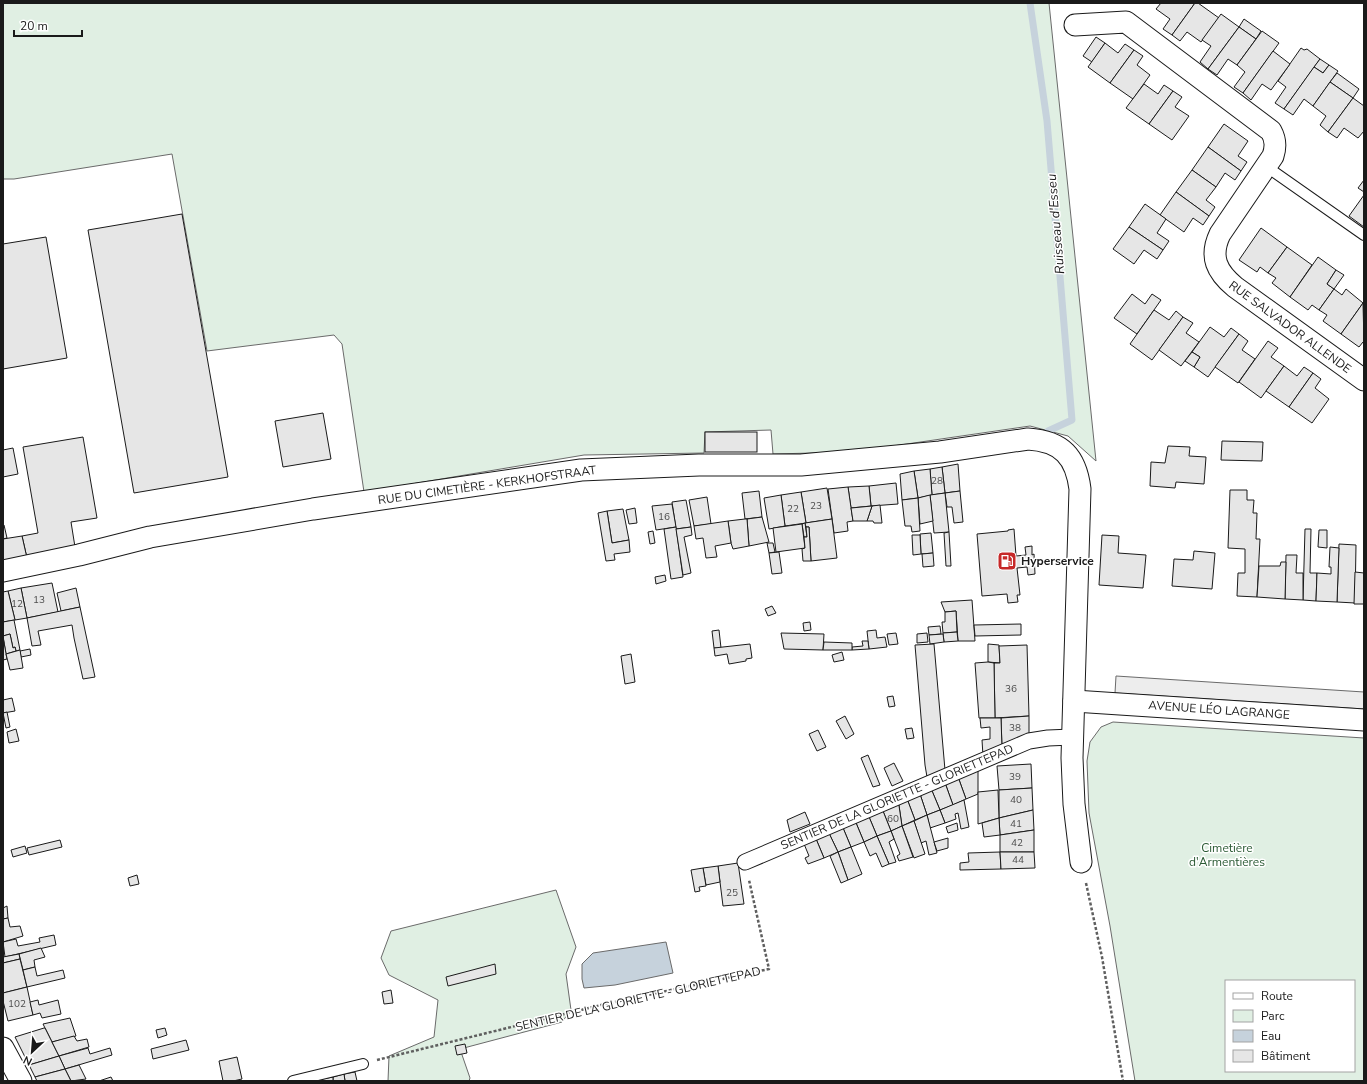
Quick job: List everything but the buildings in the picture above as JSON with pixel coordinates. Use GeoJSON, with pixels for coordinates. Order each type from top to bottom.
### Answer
{"type":"FeatureCollection","features":[{"type":"Feature","properties":{"kind":"street","name":"RUE SALVADOR ALLENDE"},"geometry":{"type":"LineString","coordinates":[[1075,25],[1126,22],[1271,131],[1275,138],[1276,147],[1273,156],[1267,167],[1220,234],[1216,243],[1214,250],[1218,269],[1235,287],[1364,380]]}},
{"type":"Feature","properties":{"kind":"street","name":"RUE DU CIMETIÈRE - KERKHOFSTRAAT"},"geometry":{"type":"LineString","coordinates":[[3,571],[79,555],[150,537],[313,509],[581,470],[699,465],[801,465],[940,452],[1028,439],[1047,442],[1061,449],[1072,460],[1076,469],[1080,489],[1074,701]]}},
{"type":"Feature","properties":{"kind":"street","name":"AVENUE LÉO LAGRANGE"},"geometry":{"type":"LineString","coordinates":[[1074,701],[1364,720]]}},
{"type":"Feature","properties":{"kind":"street"},"geometry":{"type":"LineString","coordinates":[[1074,701],[1072,781],[1081,862]]}},
{"type":"Feature","properties":{"kind":"street","name":"SENTIER DE LA GLORIETTE - GLORIETTEPAD"},"geometry":{"type":"LineString","coordinates":[[745,862],[1029,741],[1048,738],[1072,737]]}},
{"type":"Feature","properties":{"kind":"street"},"geometry":{"type":"LineString","coordinates":[[3,1048],[21,1081]]}},
{"type":"Feature","properties":{"kind":"lane"},"geometry":{"type":"LineString","coordinates":[[1267,167],[1364,235]]}},
{"type":"Feature","properties":{"kind":"lane"},"geometry":{"type":"LineString","coordinates":[[293,1081],[363,1064]]}},
{"type":"Feature","properties":{"kind":"path","name":"SENTIER DE LA GLORIETTE - GLORIETTEPAD"},"geometry":{"type":"LineString","coordinates":[[363,1064],[601,1005],[769,969],[745,862]]}},
{"type":"Feature","properties":{"kind":"path"},"geometry":{"type":"LineString","coordinates":[[1081,862],[1102,957],[1122,1081]]}},
{"type":"Feature","properties":{"kind":"green space"},"geometry":{"type":"Polygon","coordinates":[[[3,3],[1049,3],[1096,461],[1068,436],[1030,426],[852,452],[773,454],[771,430],[705,432],[704,453],[584,455],[364,492],[342,344],[334,335],[207,351],[172,154],[14,179],[3,179],[3,3]]]}},
{"type":"Feature","properties":{"kind":"green space","name":"Cimetière d'Armentières"},"geometry":{"type":"Polygon","coordinates":[[[1113,722],[1364,738],[1364,1081],[1135,1081],[1110,926],[1089,813],[1087,761],[1090,742],[1101,727],[1113,722]]]}},
{"type":"Feature","properties":{"kind":"green space"},"geometry":{"type":"Polygon","coordinates":[[[556,890],[576,947],[566,974],[571,1010],[562,1022],[460,1049],[470,1078],[469,1081],[388,1081],[389,1056],[434,1037],[438,1000],[389,975],[381,958],[391,931],[556,890]]]}},
{"type":"Feature","properties":{"kind":"shaded area"},"geometry":{"type":"Polygon","coordinates":[[[1116,676],[1364,692],[1364,709],[1115,693],[1116,676]]]}},
{"type":"Feature","properties":{"kind":"water"},"geometry":{"type":"Polygon","coordinates":[[[666,942],[673,973],[615,985],[584,988],[582,979],[582,964],[593,953],[666,942]]]}},
{"type":"Feature","properties":{"kind":"waterway","name":"Ruisseau d'Esseu"},"geometry":{"type":"LineString","coordinates":[[1030,3],[1047,121],[1072,420],[1048,431]]}},
{"type":"Feature","properties":{"kind":"place","name":"Hyperservice"},"geometry":{"type":"Point","coordinates":[1007,561]}}]}
